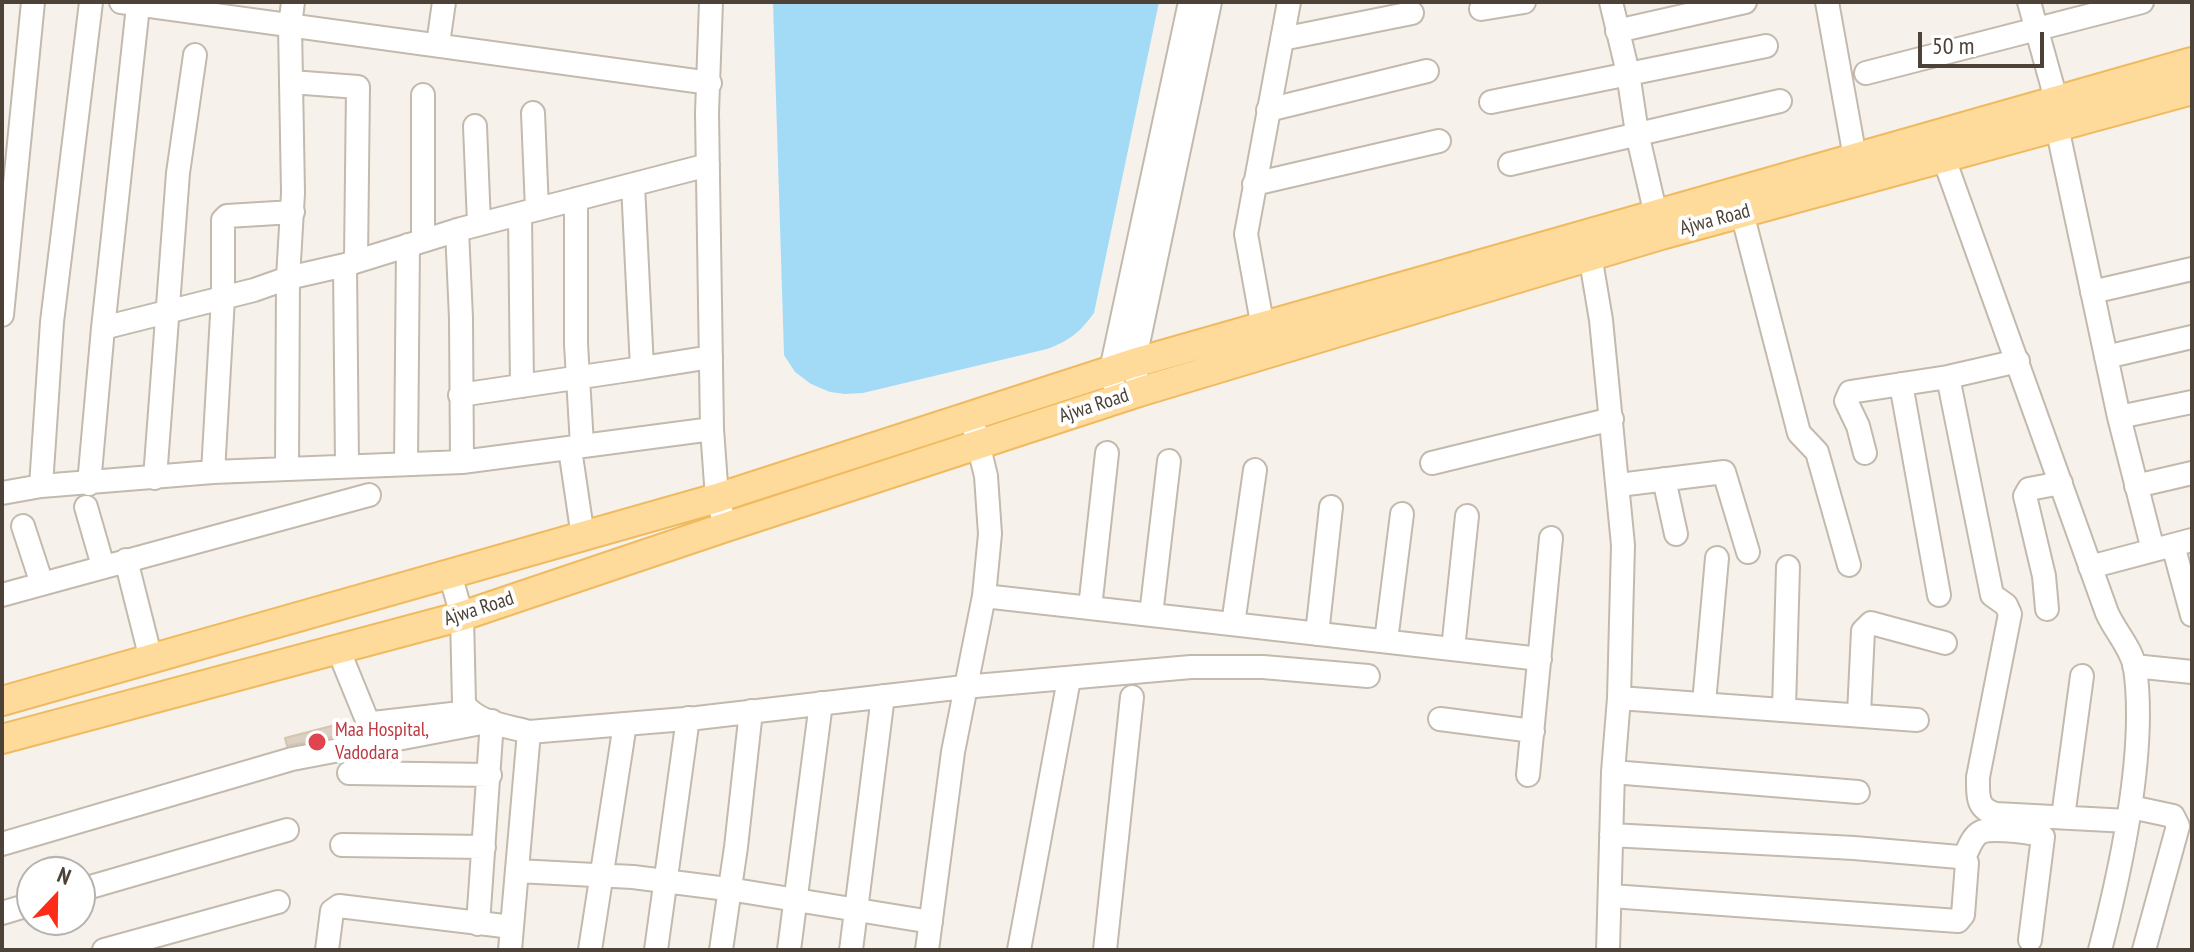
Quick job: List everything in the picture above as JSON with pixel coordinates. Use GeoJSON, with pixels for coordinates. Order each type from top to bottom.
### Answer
{"type":"FeatureCollection","features":[{"type":"Feature","properties":{"kind":"main road","name":"Ajwa Road"},"geometry":{"type":"LineString","coordinates":[[2,701],[717,498],[1122,366],[1266,340],[1590,255],[1658,224],[1742,213],[1857,168],[1943,156],[2192,62]]}},
{"type":"Feature","properties":{"kind":"main road","name":"Ajwa Road"},"geometry":{"type":"LineString","coordinates":[[2,739],[462,616],[1128,395],[1266,340],[1658,224],[2057,113],[2192,90]]}},
{"type":"Feature","properties":{"kind":"street"},"geometry":{"type":"LineString","coordinates":[[2,315],[33,2]]}},
{"type":"Feature","properties":{"kind":"street"},"geometry":{"type":"LineString","coordinates":[[41,486],[52,322],[91,2]]}},
{"type":"Feature","properties":{"kind":"street"},"geometry":{"type":"LineString","coordinates":[[287,469],[288,278],[293,212],[290,26],[293,2]]}},
{"type":"Feature","properties":{"kind":"street"},"geometry":{"type":"LineString","coordinates":[[438,44],[444,2]]}},
{"type":"Feature","properties":{"kind":"street"},"geometry":{"type":"LineString","coordinates":[[711,2],[707,113],[712,429],[717,498],[726,527]]}},
{"type":"Feature","properties":{"kind":"street"},"geometry":{"type":"LineString","coordinates":[[1128,395],[1122,366],[1190,2]]}},
{"type":"Feature","properties":{"kind":"street"},"geometry":{"type":"LineString","coordinates":[[1122,366],[1210,2]]}},
{"type":"Feature","properties":{"kind":"street"},"geometry":{"type":"LineString","coordinates":[[1266,340],[1246,234],[1289,2]]}},
{"type":"Feature","properties":{"kind":"street"},"geometry":{"type":"LineString","coordinates":[[1481,9],[1524,2]]}},
{"type":"Feature","properties":{"kind":"street"},"geometry":{"type":"LineString","coordinates":[[1611,2],[1658,224]]}},
{"type":"Feature","properties":{"kind":"street"},"geometry":{"type":"LineString","coordinates":[[1617,31],[1745,2]]}},
{"type":"Feature","properties":{"kind":"street"},"geometry":{"type":"LineString","coordinates":[[1827,2],[1857,168]]}},
{"type":"Feature","properties":{"kind":"street"},"geometry":{"type":"LineString","coordinates":[[2029,2],[2057,113],[2092,292],[2136,486],[2173,545],[2192,615]]}},
{"type":"Feature","properties":{"kind":"street"},"geometry":{"type":"LineString","coordinates":[[1866,73],[2142,2]]}},
{"type":"Feature","properties":{"kind":"street"},"geometry":{"type":"LineString","coordinates":[[89,484],[130,4],[710,83]]}},
{"type":"Feature","properties":{"kind":"street"},"geometry":{"type":"LineString","coordinates":[[1282,39],[1412,13]]}},
{"type":"Feature","properties":{"kind":"street"},"geometry":{"type":"LineString","coordinates":[[1491,102],[1766,46]]}},
{"type":"Feature","properties":{"kind":"street"},"geometry":{"type":"LineString","coordinates":[[155,478],[165,313],[178,173],[195,55]]}},
{"type":"Feature","properties":{"kind":"street"},"geometry":{"type":"LineString","coordinates":[[1268,110],[1427,71]]}},
{"type":"Feature","properties":{"kind":"street"},"geometry":{"type":"LineString","coordinates":[[291,82],[358,87],[350,263],[347,466]]}},
{"type":"Feature","properties":{"kind":"street"},"geometry":{"type":"LineString","coordinates":[[406,464],[423,95]]}},
{"type":"Feature","properties":{"kind":"street"},"geometry":{"type":"LineString","coordinates":[[1510,164],[1780,101]]}},
{"type":"Feature","properties":{"kind":"street"},"geometry":{"type":"LineString","coordinates":[[522,386],[533,113]]}},
{"type":"Feature","properties":{"kind":"street"},"geometry":{"type":"LineString","coordinates":[[475,126],[479,224]]}},
{"type":"Feature","properties":{"kind":"street"},"geometry":{"type":"LineString","coordinates":[[1254,184],[1439,141]]}},
{"type":"Feature","properties":{"kind":"street"},"geometry":{"type":"LineString","coordinates":[[1943,156],[2107,613],[2134,666],[2137,729],[2129,814],[2100,950]]}},
{"type":"Feature","properties":{"kind":"street"},"geometry":{"type":"LineString","coordinates":[[103,328],[350,263],[479,224],[708,165]]}},
{"type":"Feature","properties":{"kind":"street"},"geometry":{"type":"LineString","coordinates":[[633,185],[642,368]]}},
{"type":"Feature","properties":{"kind":"street"},"geometry":{"type":"LineString","coordinates":[[576,199],[576,447],[583,537]]}},
{"type":"Feature","properties":{"kind":"street"},"geometry":{"type":"LineString","coordinates":[[213,472],[223,298],[223,220],[227,216],[293,212]]}},
{"type":"Feature","properties":{"kind":"street"},"geometry":{"type":"LineString","coordinates":[[1742,213],[1799,433],[1817,452],[1849,565]]}},
{"type":"Feature","properties":{"kind":"street"},"geometry":{"type":"LineString","coordinates":[[457,230],[462,462]]}},
{"type":"Feature","properties":{"kind":"street"},"geometry":{"type":"LineString","coordinates":[[1590,255],[1601,320],[1623,545],[1608,950]]}},
{"type":"Feature","properties":{"kind":"street"},"geometry":{"type":"LineString","coordinates":[[2092,292],[2192,269]]}},
{"type":"Feature","properties":{"kind":"street"},"geometry":{"type":"LineString","coordinates":[[2106,357],[2192,337]]}},
{"type":"Feature","properties":{"kind":"street"},"geometry":{"type":"LineString","coordinates":[[460,395],[711,357]]}},
{"type":"Feature","properties":{"kind":"street"},"geometry":{"type":"LineString","coordinates":[[1865,453],[1846,397],[1850,392],[1948,377],[2018,361]]}},
{"type":"Feature","properties":{"kind":"street"},"geometry":{"type":"LineString","coordinates":[[1948,377],[1992,595],[2006,605],[2010,614],[1978,777],[1978,801],[1982,808],[1996,814],[2173,816],[2178,826],[2144,950]]}},
{"type":"Feature","properties":{"kind":"street"},"geometry":{"type":"LineString","coordinates":[[1901,384],[1939,595]]}},
{"type":"Feature","properties":{"kind":"street"},"geometry":{"type":"LineString","coordinates":[[2119,417],[2192,402]]}},
{"type":"Feature","properties":{"kind":"street"},"geometry":{"type":"LineString","coordinates":[[927,950],[964,687],[984,596],[990,534],[986,476],[971,415]]}},
{"type":"Feature","properties":{"kind":"street"},"geometry":{"type":"LineString","coordinates":[[1432,463],[1612,419]]}},
{"type":"Feature","properties":{"kind":"street"},"geometry":{"type":"LineString","coordinates":[[2,493],[41,486],[213,472],[462,462],[712,429]]}},
{"type":"Feature","properties":{"kind":"street"},"geometry":{"type":"LineString","coordinates":[[1090,608],[1107,453]]}},
{"type":"Feature","properties":{"kind":"street"},"geometry":{"type":"LineString","coordinates":[[1151,615],[1169,461]]}},
{"type":"Feature","properties":{"kind":"street"},"geometry":{"type":"LineString","coordinates":[[1233,624],[1255,470]]}},
{"type":"Feature","properties":{"kind":"street"},"geometry":{"type":"LineString","coordinates":[[1619,485],[1724,472],[1748,552]]}},
{"type":"Feature","properties":{"kind":"street"},"geometry":{"type":"LineString","coordinates":[[2136,486],[2192,473]]}},
{"type":"Feature","properties":{"kind":"street"},"geometry":{"type":"LineString","coordinates":[[1664,479],[1676,534]]}},
{"type":"Feature","properties":{"kind":"street"},"geometry":{"type":"LineString","coordinates":[[2047,609],[2044,576],[2025,496],[2029,489],[2061,483]]}},
{"type":"Feature","properties":{"kind":"street"},"geometry":{"type":"LineString","coordinates":[[2,595],[369,495]]}},
{"type":"Feature","properties":{"kind":"street"},"geometry":{"type":"LineString","coordinates":[[86,507],[103,566]]}},
{"type":"Feature","properties":{"kind":"street"},"geometry":{"type":"LineString","coordinates":[[1317,634],[1331,507]]}},
{"type":"Feature","properties":{"kind":"street"},"geometry":{"type":"LineString","coordinates":[[1386,641],[1402,514]]}},
{"type":"Feature","properties":{"kind":"street"},"geometry":{"type":"LineString","coordinates":[[1453,649],[1467,516]]}},
{"type":"Feature","properties":{"kind":"street"},"geometry":{"type":"LineString","coordinates":[[23,526],[42,584]]}},
{"type":"Feature","properties":{"kind":"street"},"geometry":{"type":"LineString","coordinates":[[1528,775],[1551,538]]}},
{"type":"Feature","properties":{"kind":"street"},"geometry":{"type":"LineString","coordinates":[[2090,567],[2173,545]]}},
{"type":"Feature","properties":{"kind":"street"},"geometry":{"type":"LineString","coordinates":[[1704,703],[1717,558]]}},
{"type":"Feature","properties":{"kind":"street"},"geometry":{"type":"LineString","coordinates":[[126,560],[151,659]]}},
{"type":"Feature","properties":{"kind":"street"},"geometry":{"type":"LineString","coordinates":[[1784,709],[1788,567]]}},
{"type":"Feature","properties":{"kind":"street"},"geometry":{"type":"LineString","coordinates":[[450,574],[462,616],[464,704],[470,712],[529,732],[1191,667],[1263,667],[1368,676]]}},
{"type":"Feature","properties":{"kind":"street"},"geometry":{"type":"LineString","coordinates":[[984,596],[1540,659]]}},
{"type":"Feature","properties":{"kind":"street"},"geometry":{"type":"LineString","coordinates":[[1859,714],[1863,631],[1866,625],[1871,623],[1945,643]]}},
{"type":"Feature","properties":{"kind":"street"},"geometry":{"type":"LineString","coordinates":[[338,649],[367,720],[373,723],[452,714]]}},
{"type":"Feature","properties":{"kind":"street"},"geometry":{"type":"LineString","coordinates":[[2134,666],[2192,672]]}},
{"type":"Feature","properties":{"kind":"street"},"geometry":{"type":"LineString","coordinates":[[2063,817],[2082,676]]}},
{"type":"Feature","properties":{"kind":"street"},"geometry":{"type":"LineString","coordinates":[[1019,950],[1069,679]]}},
{"type":"Feature","properties":{"kind":"street"},"geometry":{"type":"LineString","coordinates":[[851,950],[883,696]]}},
{"type":"Feature","properties":{"kind":"street"},"geometry":{"type":"LineString","coordinates":[[1105,950],[1132,697]]}},
{"type":"Feature","properties":{"kind":"street"},"geometry":{"type":"LineString","coordinates":[[1619,698],[1917,720]]}},
{"type":"Feature","properties":{"kind":"street"},"geometry":{"type":"LineString","coordinates":[[789,950],[821,703]]}},
{"type":"Feature","properties":{"kind":"street"},"geometry":{"type":"LineString","coordinates":[[721,950],[751,711]]}},
{"type":"Feature","properties":{"kind":"street"},"geometry":{"type":"LineString","coordinates":[[656,950],[688,718]]}},
{"type":"Feature","properties":{"kind":"street"},"geometry":{"type":"LineString","coordinates":[[1440,719],[1533,731]]}},
{"type":"Feature","properties":{"kind":"street"},"geometry":{"type":"LineString","coordinates":[[478,924],[492,721]]}},
{"type":"Feature","properties":{"kind":"street"},"geometry":{"type":"LineString","coordinates":[[2,844],[292,759],[492,721]]}},
{"type":"Feature","properties":{"kind":"street"},"geometry":{"type":"LineString","coordinates":[[590,950],[625,724]]}},
{"type":"Feature","properties":{"kind":"street"},"geometry":{"type":"LineString","coordinates":[[327,950],[332,911],[339,906],[478,924],[511,939],[529,732]]}},
{"type":"Feature","properties":{"kind":"street"},"geometry":{"type":"LineString","coordinates":[[1613,772],[1858,792]]}},
{"type":"Feature","properties":{"kind":"street"},"geometry":{"type":"LineString","coordinates":[[349,773],[490,775]]}},
{"type":"Feature","properties":{"kind":"street"},"geometry":{"type":"LineString","coordinates":[[96,885],[287,830]]}},
{"type":"Feature","properties":{"kind":"street"},"geometry":{"type":"LineString","coordinates":[[1964,858],[1974,838],[1983,831],[2036,832],[2043,837],[2030,940]]}},
{"type":"Feature","properties":{"kind":"street"},"geometry":{"type":"LineString","coordinates":[[1611,835],[1854,848],[1964,858]]}},
{"type":"Feature","properties":{"kind":"street"},"geometry":{"type":"LineString","coordinates":[[342,845],[484,847]]}},
{"type":"Feature","properties":{"kind":"street"},"geometry":{"type":"LineString","coordinates":[[1611,896],[1958,921],[1963,915],[1967,863],[1964,858]]}},
{"type":"Feature","properties":{"kind":"street"},"geometry":{"type":"LineString","coordinates":[[517,871],[665,881],[931,922]]}},
{"type":"Feature","properties":{"kind":"street"},"geometry":{"type":"LineString","coordinates":[[104,950],[278,902]]}},
{"type":"Feature","properties":{"kind":"water"},"geometry":{"type":"Polygon","coordinates":[[[773,2],[1159,2],[1094,313],[1079,331],[1047,349],[863,393],[830,392],[811,384],[795,372],[784,355],[773,2]]]}},
{"type":"Feature","properties":{"kind":"building"},"geometry":{"type":"Polygon","coordinates":[[[335,725],[338,736],[287,746],[285,738],[335,725]]]}},
{"type":"Feature","properties":{"kind":"place","name":"Maa Hospital, Vadodara"},"geometry":{"type":"Point","coordinates":[317,742]}}]}
